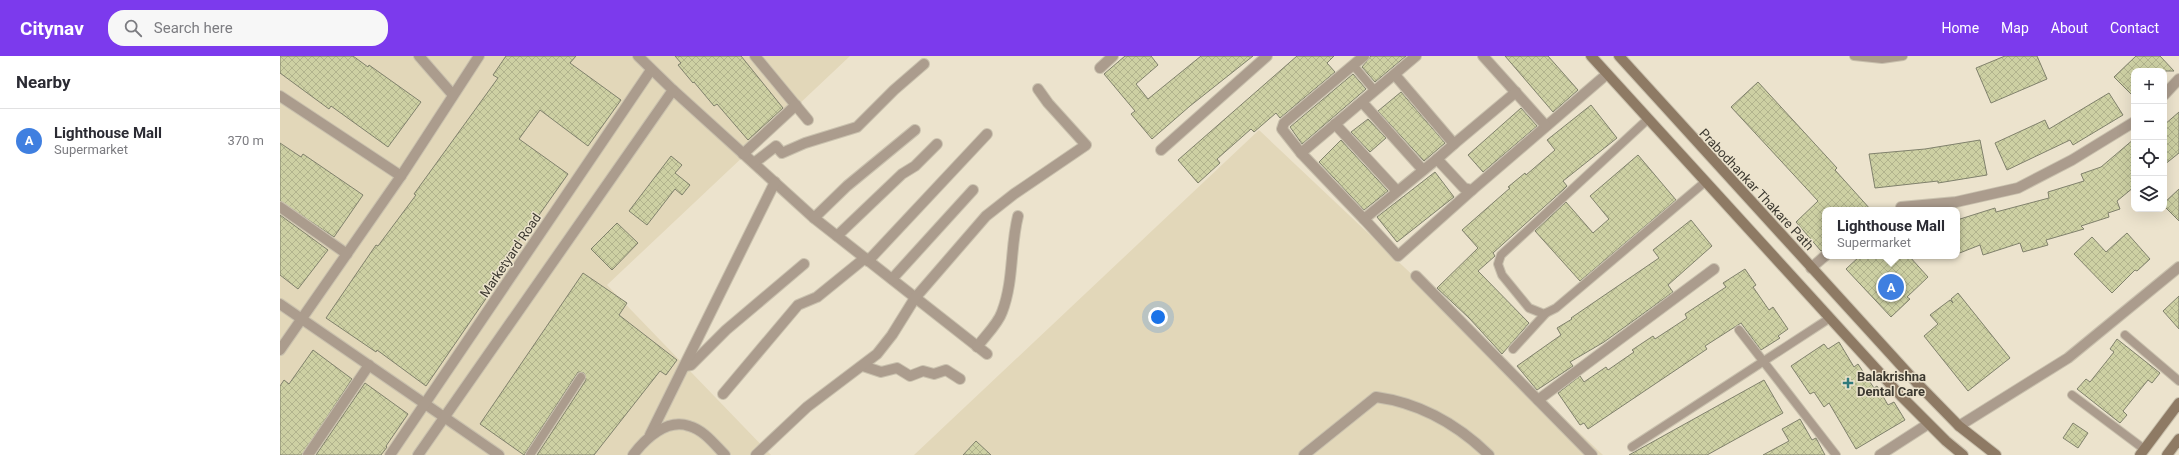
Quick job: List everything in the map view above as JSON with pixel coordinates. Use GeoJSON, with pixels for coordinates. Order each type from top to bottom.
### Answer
{"type":"FeatureCollection","features":[{"type":"Feature","properties":{"kind":"main road"},"geometry":{"type":"LineString","coordinates":[[1591,56],[1928,424],[1963,455]]}},
{"type":"Feature","properties":{"kind":"main road","name":"Prabodhankar Thakare Path"},"geometry":{"type":"LineString","coordinates":[[1619,56],[1811,268],[1959,426],[1996,455]]}},
{"type":"Feature","properties":{"kind":"main road"},"geometry":{"type":"LineString","coordinates":[[2142,452],[2179,403]]}},
{"type":"Feature","properties":{"kind":"main road"},"geometry":{"type":"LineString","coordinates":[[2167,455],[2177,445]]}},
{"type":"Feature","properties":{"kind":"street"},"geometry":{"type":"LineString","coordinates":[[419,56],[453,95]]}},
{"type":"Feature","properties":{"kind":"street"},"geometry":{"type":"LineString","coordinates":[[280,350],[401,176],[479,56]]}},
{"type":"Feature","properties":{"kind":"street"},"geometry":{"type":"LineString","coordinates":[[638,56],[651,70],[814,218],[987,354]]}},
{"type":"Feature","properties":{"kind":"street"},"geometry":{"type":"LineString","coordinates":[[755,56],[808,120]]}},
{"type":"Feature","properties":{"kind":"street"},"geometry":{"type":"LineString","coordinates":[[1100,68],[1113,56]]}},
{"type":"Feature","properties":{"kind":"street"},"geometry":{"type":"LineString","coordinates":[[1161,150],[1267,56]]}},
{"type":"Feature","properties":{"kind":"street"},"geometry":{"type":"LineString","coordinates":[[1364,56],[1284,123],[1282,129],[1284,134],[1301,153],[1398,256],[1607,74]]}},
{"type":"Feature","properties":{"kind":"street"},"geometry":{"type":"LineString","coordinates":[[1301,153],[1416,56]]}},
{"type":"Feature","properties":{"kind":"street"},"geometry":{"type":"LineString","coordinates":[[1483,56],[1546,126]]}},
{"type":"Feature","properties":{"kind":"street"},"geometry":{"type":"LineString","coordinates":[[754,163],[776,146],[782,153],[805,143],[857,127],[894,90],[924,64]]}},
{"type":"Feature","properties":{"kind":"street","name":"Marketyard Road"},"geometry":{"type":"LineString","coordinates":[[390,455],[651,70]]}},
{"type":"Feature","properties":{"kind":"street"},"geometry":{"type":"LineString","coordinates":[[1394,75],[1454,144]]}},
{"type":"Feature","properties":{"kind":"street"},"geometry":{"type":"LineString","coordinates":[[2167,92],[2179,79]]}},
{"type":"Feature","properties":{"kind":"street"},"geometry":{"type":"LineString","coordinates":[[756,455],[807,406],[878,354],[892,335],[915,298],[986,216],[1014,194],[1086,145],[1048,103],[1038,89]]}},
{"type":"Feature","properties":{"kind":"street"},"geometry":{"type":"LineString","coordinates":[[418,455],[673,90]]}},
{"type":"Feature","properties":{"kind":"street"},"geometry":{"type":"LineString","coordinates":[[1364,219],[1516,92]]}},
{"type":"Feature","properties":{"kind":"street"},"geometry":{"type":"LineString","coordinates":[[280,96],[401,176]]}},
{"type":"Feature","properties":{"kind":"street"},"geometry":{"type":"LineString","coordinates":[[1362,102],[1423,170]]}},
{"type":"Feature","properties":{"kind":"street"},"geometry":{"type":"LineString","coordinates":[[743,154],[796,106]]}},
{"type":"Feature","properties":{"kind":"street"},"geometry":{"type":"LineString","coordinates":[[1335,124],[1397,191]]}},
{"type":"Feature","properties":{"kind":"street"},"geometry":{"type":"LineString","coordinates":[[1901,207],[1956,202],[2018,188],[2072,160],[2131,124]]}},
{"type":"Feature","properties":{"kind":"street"},"geometry":{"type":"LineString","coordinates":[[814,218],[847,186],[915,130]]}},
{"type":"Feature","properties":{"kind":"street"},"geometry":{"type":"LineString","coordinates":[[723,394],[798,305],[818,297],[867,260],[987,134]]}},
{"type":"Feature","properties":{"kind":"street"},"geometry":{"type":"LineString","coordinates":[[837,236],[902,174],[915,166],[937,144]]}},
{"type":"Feature","properties":{"kind":"street"},"geometry":{"type":"LineString","coordinates":[[1437,159],[1464,188],[1472,190]]}},
{"type":"Feature","properties":{"kind":"street"},"geometry":{"type":"LineString","coordinates":[[633,455],[650,435],[775,182]]}},
{"type":"Feature","properties":{"kind":"street"},"geometry":{"type":"LineString","coordinates":[[892,279],[973,190]]}},
{"type":"Feature","properties":{"kind":"street"},"geometry":{"type":"LineString","coordinates":[[280,207],[347,254]]}},
{"type":"Feature","properties":{"kind":"street"},"geometry":{"type":"LineString","coordinates":[[977,347],[1002,314],[1008,294],[1014,231],[1018,216]]}},
{"type":"Feature","properties":{"kind":"street"},"geometry":{"type":"LineString","coordinates":[[1811,268],[1822,259]]}},
{"type":"Feature","properties":{"kind":"street"},"geometry":{"type":"LineString","coordinates":[[685,366],[691,365],[726,330],[804,264]]}},
{"type":"Feature","properties":{"kind":"street"},"geometry":{"type":"LineString","coordinates":[[1959,426],[2068,358],[2179,267]]}},
{"type":"Feature","properties":{"kind":"street"},"geometry":{"type":"LineString","coordinates":[[1538,400],[1714,269]]}},
{"type":"Feature","properties":{"kind":"street"},"geometry":{"type":"LineString","coordinates":[[1416,276],[1592,455]]}},
{"type":"Feature","properties":{"kind":"street"},"geometry":{"type":"LineString","coordinates":[[280,304],[499,455]]}},
{"type":"Feature","properties":{"kind":"street"},"geometry":{"type":"LineString","coordinates":[[308,455],[369,365]]}},
{"type":"Feature","properties":{"kind":"street"},"geometry":{"type":"LineString","coordinates":[[863,366],[881,372],[897,368],[910,376],[924,371],[934,374],[946,370],[960,379]]}},
{"type":"Feature","properties":{"kind":"street"},"geometry":{"type":"LineString","coordinates":[[1304,455],[1376,397],[1400,400],[1427,411],[1473,439],[1490,455]]}},
{"type":"Feature","properties":{"kind":"street"},"geometry":{"type":"LineString","coordinates":[[650,435],[677,424],[690,426],[709,438],[725,455]]}},
{"type":"Feature","properties":{"kind":"street"},"geometry":{"type":"LineString","coordinates":[[1880,455],[1928,424]]}},
{"type":"Feature","properties":{"kind":"lane"},"geometry":{"type":"LineString","coordinates":[[1854,56],[1882,59],[1903,56]]}},
{"type":"Feature","properties":{"kind":"lane"},"geometry":{"type":"LineString","coordinates":[[1353,65],[1375,91]]}},
{"type":"Feature","properties":{"kind":"lane"},"geometry":{"type":"LineString","coordinates":[[1546,313],[1529,308],[1502,275],[1498,264],[1502,255],[1648,119]]}},
{"type":"Feature","properties":{"kind":"lane"},"geometry":{"type":"LineString","coordinates":[[1513,349],[1546,313],[1556,308],[1705,182]]}},
{"type":"Feature","properties":{"kind":"lane"},"geometry":{"type":"LineString","coordinates":[[1632,447],[1764,363],[1830,318]]}},
{"type":"Feature","properties":{"kind":"lane"},"geometry":{"type":"LineString","coordinates":[[1739,330],[1836,455]]}},
{"type":"Feature","properties":{"kind":"lane"},"geometry":{"type":"LineString","coordinates":[[2125,335],[2179,381]]}},
{"type":"Feature","properties":{"kind":"lane"},"geometry":{"type":"LineString","coordinates":[[530,455],[582,377]]}},
{"type":"Feature","properties":{"kind":"lane"},"geometry":{"type":"LineString","coordinates":[[2072,395],[2142,452]]}},
{"type":"Feature","properties":{"kind":"shaded area"},"geometry":{"type":"Polygon","coordinates":[[[280,56],[850,56],[607,285],[771,455],[280,455],[280,56]]]}},
{"type":"Feature","properties":{"kind":"shaded area"},"geometry":{"type":"Polygon","coordinates":[[[1259,130],[1603,455],[914,455],[1259,130]]]}},
{"type":"Feature","properties":{"kind":"building"},"geometry":{"type":"Polygon","coordinates":[[[280,56],[353,56],[368,67],[369,65],[421,102],[388,147],[331,106],[329,109],[280,73],[280,56]]]}},
{"type":"Feature","properties":{"kind":"building"},"geometry":{"type":"Polygon","coordinates":[[[506,56],[576,56],[570,63],[621,100],[588,146],[540,110],[519,139],[568,174],[527,232],[526,231],[515,246],[492,281],[496,284],[426,386],[377,350],[376,352],[326,318],[376,245],[378,246],[416,195],[414,194],[498,78],[493,75],[506,56]]]}},
{"type":"Feature","properties":{"kind":"building"},"geometry":{"type":"Polygon","coordinates":[[[675,56],[741,56],[783,108],[748,140],[717,104],[714,106],[694,82],[693,83],[678,65],[681,63],[675,56]]]}},
{"type":"Feature","properties":{"kind":"building"},"geometry":{"type":"Polygon","coordinates":[[[1125,56],[1151,56],[1158,65],[1136,84],[1148,99],[1201,56],[1253,56],[1190,106],[1152,139],[1131,114],[1135,111],[1104,74],[1125,56]]]}},
{"type":"Feature","properties":{"kind":"building"},"geometry":{"type":"Polygon","coordinates":[[[1297,56],[1334,56],[1327,63],[1335,72],[1280,118],[1276,113],[1254,132],[1251,129],[1217,159],[1220,163],[1198,183],[1178,160],[1297,56]]]}},
{"type":"Feature","properties":{"kind":"building"},"geometry":{"type":"Polygon","coordinates":[[[1371,56],[1406,56],[1375,82],[1362,67],[1371,56]]]}},
{"type":"Feature","properties":{"kind":"building"},"geometry":{"type":"Polygon","coordinates":[[[1505,56],[1548,56],[1578,90],[1553,112],[1505,56]]]}},
{"type":"Feature","properties":{"kind":"building"},"geometry":{"type":"Polygon","coordinates":[[[2005,56],[2037,56],[2047,79],[1991,103],[1976,68],[2005,56]]]}},
{"type":"Feature","properties":{"kind":"building"},"geometry":{"type":"Polygon","coordinates":[[[2136,56],[2160,56],[2174,71],[2167,71],[2167,68],[2131,68],[2131,94],[2114,77],[2136,56]]]}},
{"type":"Feature","properties":{"kind":"building"},"geometry":{"type":"Polygon","coordinates":[[[1353,74],[1366,89],[1302,144],[1290,127],[1353,74]]]}},
{"type":"Feature","properties":{"kind":"building"},"geometry":{"type":"Polygon","coordinates":[[[1758,82],[1837,168],[1835,170],[1868,207],[1822,207],[1822,251],[1796,222],[1818,201],[1731,107],[1758,82]]]}},
{"type":"Feature","properties":{"kind":"building"},"geometry":{"type":"Polygon","coordinates":[[[1401,92],[1445,143],[1424,161],[1378,111],[1401,92]]]}},
{"type":"Feature","properties":{"kind":"building"},"geometry":{"type":"Polygon","coordinates":[[[2109,93],[2123,115],[2073,145],[2070,140],[2007,170],[1995,143],[2045,120],[2049,129],[2109,93]]]}},
{"type":"Feature","properties":{"kind":"building"},"geometry":{"type":"Polygon","coordinates":[[[1591,105],[1617,138],[1563,181],[1567,186],[1493,253],[1495,256],[1478,271],[1529,323],[1502,354],[1469,318],[1437,288],[1478,248],[1462,230],[1510,188],[1508,187],[1525,173],[1526,175],[1555,150],[1547,140],[1591,105]]]}},
{"type":"Feature","properties":{"kind":"building"},"geometry":{"type":"Polygon","coordinates":[[[1521,108],[1537,126],[1483,172],[1468,155],[1521,108]]]}},
{"type":"Feature","properties":{"kind":"building"},"geometry":{"type":"Polygon","coordinates":[[[2179,112],[2179,153],[2167,163],[2167,140],[2167,122],[2179,112]]]}},
{"type":"Feature","properties":{"kind":"building"},"geometry":{"type":"Polygon","coordinates":[[[1368,119],[1386,138],[1370,152],[1351,132],[1368,119]]]}},
{"type":"Feature","properties":{"kind":"building"},"geometry":{"type":"Polygon","coordinates":[[[1341,140],[1388,191],[1364,210],[1319,162],[1341,140]]]}},
{"type":"Feature","properties":{"kind":"building"},"geometry":{"type":"Polygon","coordinates":[[[1980,140],[1987,175],[1938,183],[1938,181],[1875,188],[1869,154],[1925,149],[1980,140]]]}},
{"type":"Feature","properties":{"kind":"building"},"geometry":{"type":"Polygon","coordinates":[[[2131,142],[2131,189],[2117,201],[2120,209],[2108,213],[2109,217],[2081,226],[2084,229],[2046,240],[2048,245],[2023,252],[2020,243],[1983,255],[1980,245],[1960,253],[1960,219],[1995,208],[1996,212],[2049,198],[2048,192],[2084,181],[2081,174],[2101,167],[2131,142]]]}},
{"type":"Feature","properties":{"kind":"building"},"geometry":{"type":"Polygon","coordinates":[[[280,143],[301,157],[303,154],[363,195],[334,237],[280,201],[280,143]]]}},
{"type":"Feature","properties":{"kind":"building"},"geometry":{"type":"Polygon","coordinates":[[[1638,155],[1676,200],[1580,281],[1535,231],[1566,202],[1593,233],[1609,219],[1590,196],[1638,155]]]}},
{"type":"Feature","properties":{"kind":"building"},"geometry":{"type":"Polygon","coordinates":[[[671,156],[682,165],[675,173],[690,185],[682,195],[675,189],[647,225],[629,211],[671,156]]]}},
{"type":"Feature","properties":{"kind":"building"},"geometry":{"type":"Polygon","coordinates":[[[1435,172],[1454,197],[1397,242],[1377,217],[1435,172]]]}},
{"type":"Feature","properties":{"kind":"building"},"geometry":{"type":"Polygon","coordinates":[[[2179,189],[2179,221],[2167,209],[2167,200],[2179,189]]]}},
{"type":"Feature","properties":{"kind":"building"},"geometry":{"type":"Polygon","coordinates":[[[280,215],[328,250],[298,289],[280,275],[280,215]]]}},
{"type":"Feature","properties":{"kind":"building"},"geometry":{"type":"Polygon","coordinates":[[[1691,220],[1712,246],[1668,285],[1673,292],[1604,342],[1570,362],[1573,366],[1537,390],[1517,366],[1561,335],[1557,328],[1659,258],[1653,250],[1691,220]]]}},
{"type":"Feature","properties":{"kind":"building"},"geometry":{"type":"Polygon","coordinates":[[[617,223],[638,243],[612,270],[591,249],[617,223]]]}},
{"type":"Feature","properties":{"kind":"building"},"geometry":{"type":"Polygon","coordinates":[[[2127,233],[2150,259],[2137,271],[2135,270],[2112,293],[2074,254],[2092,237],[2106,252],[2127,233]]]}},
{"type":"Feature","properties":{"kind":"building"},"geometry":{"type":"Polygon","coordinates":[[[1857,259],[1912,259],[1928,277],[1907,297],[1910,299],[1891,317],[1846,269],[1857,259]]]}},
{"type":"Feature","properties":{"kind":"building"},"geometry":{"type":"Polygon","coordinates":[[[1745,269],[1756,285],[1753,287],[1769,310],[1773,307],[1788,329],[1778,336],[1780,338],[1761,350],[1741,323],[1705,346],[1707,349],[1588,429],[1584,423],[1580,425],[1558,393],[1580,376],[1584,382],[1606,367],[1608,370],[1634,352],[1632,350],[1653,336],[1655,339],[1687,318],[1685,314],[1726,287],[1723,283],[1745,269]]]}},
{"type":"Feature","properties":{"kind":"building"},"geometry":{"type":"Polygon","coordinates":[[[583,273],[627,303],[619,315],[677,360],[666,375],[660,371],[594,455],[537,455],[586,380],[584,373],[578,372],[524,455],[480,424],[583,273]]]}},
{"type":"Feature","properties":{"kind":"building"},"geometry":{"type":"Polygon","coordinates":[[[1958,293],[2010,358],[1968,391],[1924,336],[1938,324],[1930,315],[1950,300],[1953,303],[1951,299],[1958,293]]]}},
{"type":"Feature","properties":{"kind":"building"},"geometry":{"type":"Polygon","coordinates":[[[2179,296],[2179,329],[2163,311],[2179,296]]]}},
{"type":"Feature","properties":{"kind":"building"},"geometry":{"type":"Polygon","coordinates":[[[2117,339],[2160,373],[2152,383],[2148,380],[2123,411],[2127,415],[2120,423],[2077,389],[2086,379],[2090,382],[2114,352],[2110,349],[2117,339]]]}},
{"type":"Feature","properties":{"kind":"building"},"geometry":{"type":"Polygon","coordinates":[[[1839,342],[1854,367],[1858,364],[1874,388],[1877,386],[1888,405],[1894,402],[1905,420],[1856,449],[1829,403],[1824,407],[1814,392],[1810,394],[1791,366],[1824,344],[1828,349],[1839,342]]]}},
{"type":"Feature","properties":{"kind":"building"},"geometry":{"type":"Polygon","coordinates":[[[313,350],[352,379],[302,455],[280,455],[280,386],[284,380],[289,384],[313,350]]]}},
{"type":"Feature","properties":{"kind":"building"},"geometry":{"type":"Polygon","coordinates":[[[1764,380],[1783,413],[1707,455],[1629,455],[1764,380]]]}},
{"type":"Feature","properties":{"kind":"building"},"geometry":{"type":"Polygon","coordinates":[[[365,383],[408,414],[386,446],[387,447],[381,455],[316,455],[365,383]]]}},
{"type":"Feature","properties":{"kind":"building"},"geometry":{"type":"Polygon","coordinates":[[[1800,419],[1812,440],[1816,438],[1825,455],[1763,455],[1789,441],[1782,429],[1800,419]]]}},
{"type":"Feature","properties":{"kind":"building"},"geometry":{"type":"Polygon","coordinates":[[[2073,423],[2088,433],[2078,448],[2063,438],[2073,423]]]}},
{"type":"Feature","properties":{"kind":"building"},"geometry":{"type":"Polygon","coordinates":[[[976,441],[991,455],[963,455],[976,441]]]}},
{"type":"Feature","properties":{"kind":"place","name":"Lighthouse Mall"},"geometry":{"type":"Point","coordinates":[1891,287]}},
{"type":"Feature","properties":{"kind":"place","name":"Balakrishna Dental Care"},"geometry":{"type":"Point","coordinates":[1848,383]}}]}
